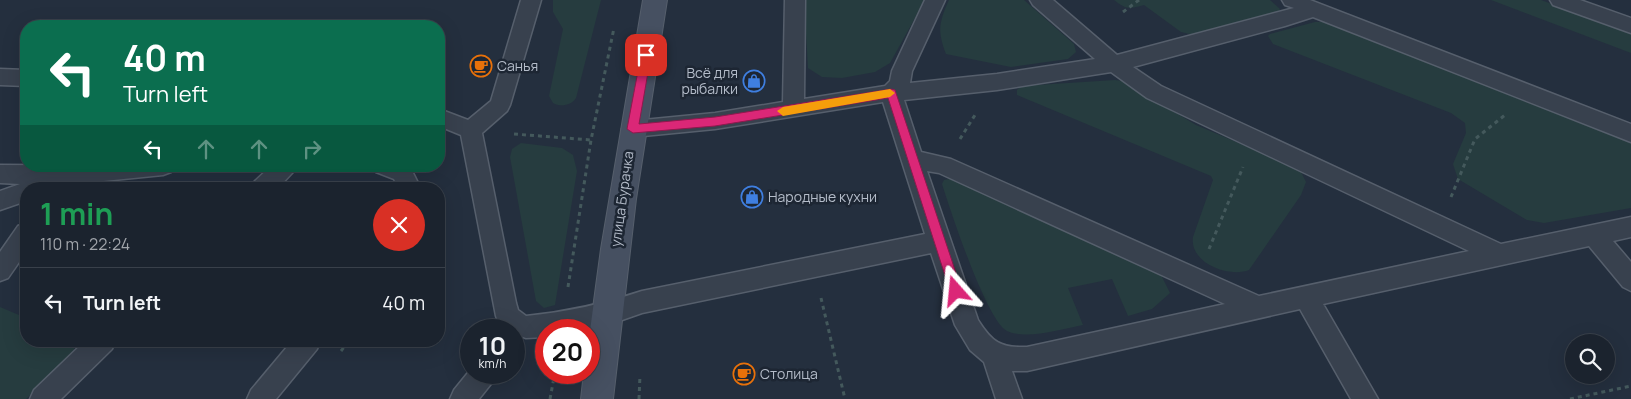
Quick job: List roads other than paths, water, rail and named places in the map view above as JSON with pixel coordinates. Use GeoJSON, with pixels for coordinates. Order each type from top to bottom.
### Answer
{"type":"FeatureCollection","features":[{"type":"Feature","properties":{"kind":"main road","name":"улица Бурачка"},"geometry":{"type":"LineString","coordinates":[[597,399],[605,315],[633,129],[655,0]]}},
{"type":"Feature","properties":{"kind":"lane"},"geometry":{"type":"LineString","coordinates":[[471,130],[500,105],[531,0]]}},
{"type":"Feature","properties":{"kind":"lane"},"geometry":{"type":"LineString","coordinates":[[793,110],[795,0]]}},
{"type":"Feature","properties":{"kind":"lane"},"geometry":{"type":"LineString","coordinates":[[891,93],[900,84],[902,71],[935,0]]}},
{"type":"Feature","properties":{"kind":"lane"},"geometry":{"type":"LineString","coordinates":[[1040,0],[1114,64],[1154,92],[1500,254]]}},
{"type":"Feature","properties":{"kind":"lane"},"geometry":{"type":"LineString","coordinates":[[1292,0],[1631,134]]}},
{"type":"Feature","properties":{"kind":"lane"},"geometry":{"type":"LineString","coordinates":[[1560,0],[1631,26]]}},
{"type":"Feature","properties":{"kind":"lane"},"geometry":{"type":"LineString","coordinates":[[633,129],[715,121],[891,93],[996,82],[1114,64],[1285,19],[1314,8]]}},
{"type":"Feature","properties":{"kind":"lane"},"geometry":{"type":"LineString","coordinates":[[0,77],[20,78]]}},
{"type":"Feature","properties":{"kind":"lane"},"geometry":{"type":"LineString","coordinates":[[891,93],[967,325],[978,343],[994,355],[1008,361],[1027,359],[1500,254],[1631,227]]}},
{"type":"Feature","properties":{"kind":"lane"},"geometry":{"type":"LineString","coordinates":[[445,119],[471,130]]}},
{"type":"Feature","properties":{"kind":"lane"},"geometry":{"type":"LineString","coordinates":[[471,130],[504,303],[508,316],[511,319]]}},
{"type":"Feature","properties":{"kind":"lane"},"geometry":{"type":"LineString","coordinates":[[912,159],[944,165],[1259,308]]}},
{"type":"Feature","properties":{"kind":"lane"},"geometry":{"type":"LineString","coordinates":[[0,174],[60,182],[98,172]]}},
{"type":"Feature","properties":{"kind":"lane"},"geometry":{"type":"LineString","coordinates":[[269,182],[279,172]]}},
{"type":"Feature","properties":{"kind":"lane"},"geometry":{"type":"LineString","coordinates":[[399,172],[402,173],[406,182]]}},
{"type":"Feature","properties":{"kind":"lane"},"geometry":{"type":"LineString","coordinates":[[0,201],[20,193]]}},
{"type":"Feature","properties":{"kind":"lane"},"geometry":{"type":"LineString","coordinates":[[1594,235],[1631,280]]}},
{"type":"Feature","properties":{"kind":"lane"},"geometry":{"type":"LineString","coordinates":[[525,333],[605,315],[642,302],[940,241]]}},
{"type":"Feature","properties":{"kind":"lane"},"geometry":{"type":"LineString","coordinates":[[0,271],[20,242]]}},
{"type":"Feature","properties":{"kind":"lane"},"geometry":{"type":"LineString","coordinates":[[1306,297],[1366,399]]}},
{"type":"Feature","properties":{"kind":"lane"},"geometry":{"type":"LineString","coordinates":[[43,399],[97,347]]}},
{"type":"Feature","properties":{"kind":"lane"},"geometry":{"type":"LineString","coordinates":[[260,399],[303,347]]}},
{"type":"Feature","properties":{"kind":"lane"},"geometry":{"type":"LineString","coordinates":[[994,355],[1009,399]]}},
{"type":"Feature","properties":{"kind":"lane"},"geometry":{"type":"LineString","coordinates":[[463,399],[476,384]]}},
{"type":"Feature","properties":{"kind":"place","name":"Санья"},"geometry":{"type":"Point","coordinates":[481,66]}},
{"type":"Feature","properties":{"kind":"place","name":"Всё для рыбалки"},"geometry":{"type":"Point","coordinates":[754,81]}},
{"type":"Feature","properties":{"kind":"place","name":"Народные кухни"},"geometry":{"type":"Point","coordinates":[752,197]}},
{"type":"Feature","properties":{"kind":"place","name":"Столица"},"geometry":{"type":"Point","coordinates":[744,374]}}]}
